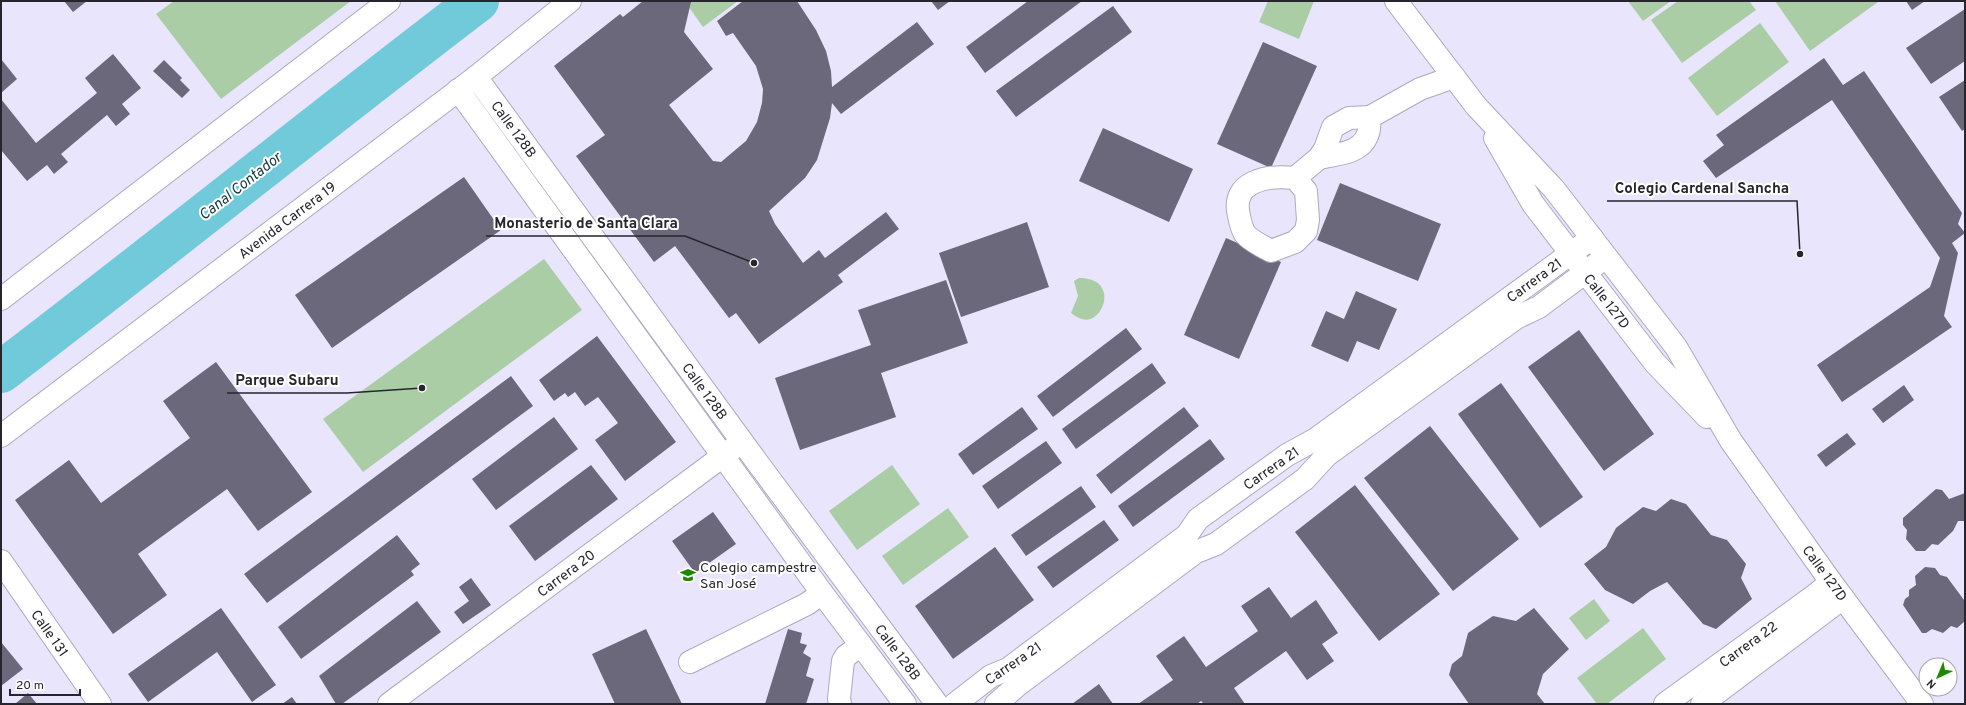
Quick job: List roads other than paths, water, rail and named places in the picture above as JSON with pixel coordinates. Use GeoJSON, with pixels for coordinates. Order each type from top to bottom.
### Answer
{"type":"FeatureCollection","features":[{"type":"Feature","properties":{"kind":"street"},"geometry":{"type":"LineString","coordinates":[[1,299],[389,1]]}},
{"type":"Feature","properties":{"kind":"street","name":"Avenida Carrera 19"},"geometry":{"type":"LineString","coordinates":[[1,436],[458,90],[570,1]]}},
{"type":"Feature","properties":{"kind":"street","name":"Calle 127D"},"geometry":{"type":"LineString","coordinates":[[1396,1],[1476,106],[1554,189],[1676,347],[1731,441],[1837,590],[1922,704]]}},
{"type":"Feature","properties":{"kind":"street","name":"Calle 128B"},"geometry":{"type":"LineString","coordinates":[[476,76],[742,441],[937,704]]}},
{"type":"Feature","properties":{"kind":"street"},"geometry":{"type":"LineString","coordinates":[[1295,178],[1319,158],[1334,127],[1349,118],[1370,117],[1420,89],[1454,77]]}},
{"type":"Feature","properties":{"kind":"street","name":"Calle 128B"},"geometry":{"type":"LineString","coordinates":[[458,90],[724,455],[822,593],[905,704]]}},
{"type":"Feature","properties":{"kind":"street","name":"Calle 127D"},"geometry":{"type":"LineString","coordinates":[[1476,106],[1533,204],[1571,254],[1655,363],[1731,441]]}},
{"type":"Feature","properties":{"kind":"street"},"geometry":{"type":"LineString","coordinates":[[1319,158],[1351,151],[1358,147],[1367,136],[1370,117]]}},
{"type":"Feature","properties":{"kind":"street","name":"Carrera 21"},"geometry":{"type":"LineString","coordinates":[[955,704],[991,676],[1008,669],[1187,535],[1198,519],[1287,455],[1316,439],[1592,238]]}},
{"type":"Feature","properties":{"kind":"street","name":"Carrera 21"},"geometry":{"type":"LineString","coordinates":[[996,704],[1018,685],[1196,552],[1216,544],[1305,479],[1327,455],[1516,318],[1539,307],[1606,257]]}},
{"type":"Feature","properties":{"kind":"street","name":"Carrera 20"},"geometry":{"type":"LineString","coordinates":[[390,704],[742,441]]}},
{"type":"Feature","properties":{"kind":"street","name":"Calle 131"},"geometry":{"type":"LineString","coordinates":[[1,561],[100,704]]}},
{"type":"Feature","properties":{"kind":"street","name":"Carrera 22"},"geometry":{"type":"LineString","coordinates":[[1665,704],[1814,596],[1837,590]]}},
{"type":"Feature","properties":{"kind":"street","name":"Carrera 22"},"geometry":{"type":"LineString","coordinates":[[1702,704],[1837,590]]}},
{"type":"Feature","properties":{"kind":"street"},"geometry":{"type":"LineString","coordinates":[[690,662],[807,604],[822,593]]}},
{"type":"Feature","properties":{"kind":"street"},"geometry":{"type":"LineString","coordinates":[[840,704],[838,698],[843,661],[846,656],[861,644]]}},
{"type":"Feature","properties":{"kind":"waterway","name":"Canal Contador"},"geometry":{"type":"LineString","coordinates":[[1,372],[478,1]]}},
{"type":"Feature","properties":{"kind":"place","name":"Colegio Cardenal Sancha"},"geometry":{"type":"Point","coordinates":[1800,254]}},
{"type":"Feature","properties":{"kind":"place","name":"Monasterio de Santa Clara"},"geometry":{"type":"Point","coordinates":[754,263]}},
{"type":"Feature","properties":{"kind":"place","name":"Parque Subaru"},"geometry":{"type":"Point","coordinates":[422,388]}},
{"type":"Feature","properties":{"kind":"place","name":"Colegio campestre San José"},"geometry":{"type":"Point","coordinates":[688,575]}}]}
